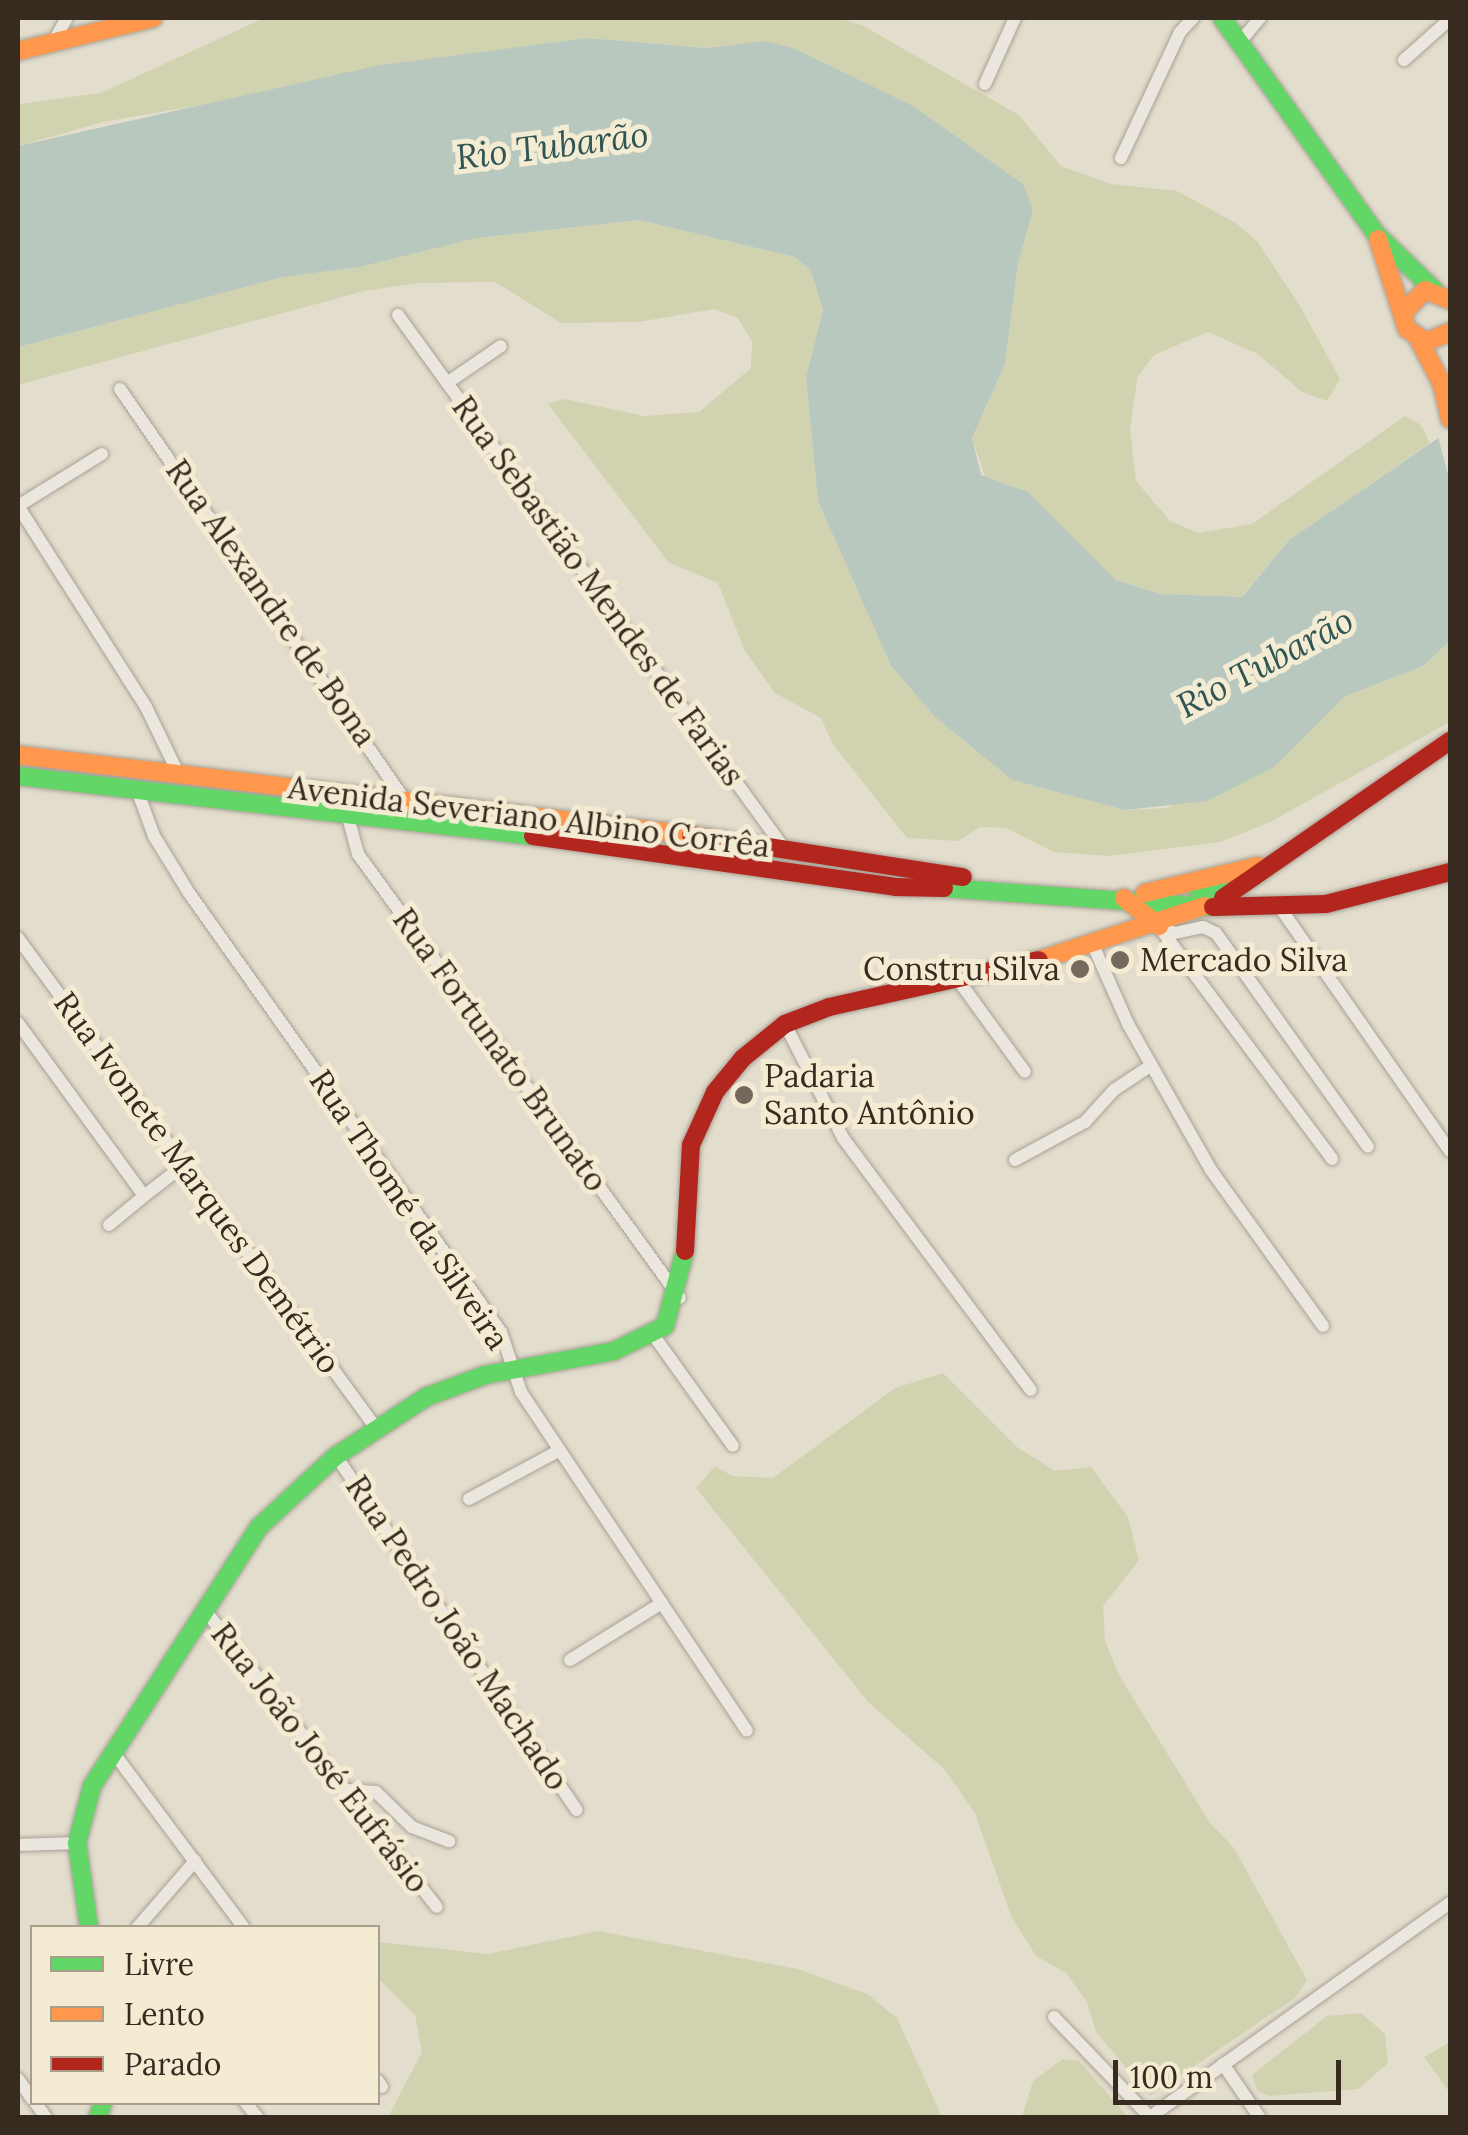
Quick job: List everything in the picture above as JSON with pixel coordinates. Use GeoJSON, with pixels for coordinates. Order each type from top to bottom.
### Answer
{"type":"FeatureCollection","features":[{"type":"Feature","properties":{"kind":"main road"},"geometry":{"type":"LineString","coordinates":[[18,50],[154,18]]}},
{"type":"Feature","properties":{"kind":"main road"},"geometry":{"type":"LineString","coordinates":[[1222,18],[1376,234],[1445,295]]}},
{"type":"Feature","properties":{"kind":"main road"},"geometry":{"type":"LineString","coordinates":[[1376,234],[1404,313],[1443,391],[1450,419]]}},
{"type":"Feature","properties":{"kind":"main road"},"geometry":{"type":"LineString","coordinates":[[1404,313],[1417,293],[1445,295]]}},
{"type":"Feature","properties":{"kind":"main road"},"geometry":{"type":"LineString","coordinates":[[1418,340],[1449,333],[1443,391]]}},
{"type":"Feature","properties":{"kind":"main road"},"geometry":{"type":"LineString","coordinates":[[89,1925],[78,1843],[84,1806],[112,1752],[177,1660],[204,1608],[259,1527],[336,1456],[448,1387],[514,1369],[614,1352],[654,1336],[680,1298],[688,1170],[699,1120],[742,1058],[784,1024],[1093,945],[1159,926],[1213,904],[1450,740]]}},
{"type":"Feature","properties":{"kind":"main road","name":"Avenida Severiano Albino Corrêa"},"geometry":{"type":"LineString","coordinates":[[18,755],[606,823],[1038,890]]}},
{"type":"Feature","properties":{"kind":"main road"},"geometry":{"type":"LineString","coordinates":[[137,790],[178,774]]}},
{"type":"Feature","properties":{"kind":"main road","name":"Avenida Severiano Albino Corrêa"},"geometry":{"type":"LineString","coordinates":[[18,776],[602,844],[895,887],[1038,890],[1279,906],[1359,899],[1450,872]]}},
{"type":"Feature","properties":{"kind":"main road"},"geometry":{"type":"LineString","coordinates":[[602,844],[606,823]]}},
{"type":"Feature","properties":{"kind":"main road","name":"Avenida Severiano Albino Corrêa"},"geometry":{"type":"LineString","coordinates":[[1122,897],[1208,881],[1284,857]]}},
{"type":"Feature","properties":{"kind":"main road"},"geometry":{"type":"LineString","coordinates":[[1208,881],[1196,892],[1213,904]]}},
{"type":"Feature","properties":{"kind":"main road"},"geometry":{"type":"LineString","coordinates":[[1122,897],[1159,926]]}},
{"type":"Feature","properties":{"kind":"street"},"geometry":{"type":"LineString","coordinates":[[54,41],[67,18]]}},
{"type":"Feature","properties":{"kind":"street"},"geometry":{"type":"LineString","coordinates":[[985,84],[1015,18]]}},
{"type":"Feature","properties":{"kind":"street"},"geometry":{"type":"LineString","coordinates":[[1121,158],[1180,32],[1193,18]]}},
{"type":"Feature","properties":{"kind":"street"},"geometry":{"type":"LineString","coordinates":[[1239,43],[1260,18]]}},
{"type":"Feature","properties":{"kind":"street"},"geometry":{"type":"LineString","coordinates":[[1404,60],[1450,19]]}},
{"type":"Feature","properties":{"kind":"street","name":"Rua Sebastião Mendes de Farias"},"geometry":{"type":"LineString","coordinates":[[398,315],[786,850]]}},
{"type":"Feature","properties":{"kind":"street"},"geometry":{"type":"LineString","coordinates":[[447,383],[501,346]]}},
{"type":"Feature","properties":{"kind":"street","name":"Rua Alexandre de Bona"},"geometry":{"type":"LineString","coordinates":[[120,388],[408,799]]}},
{"type":"Feature","properties":{"kind":"street"},"geometry":{"type":"LineString","coordinates":[[102,454],[18,506],[146,707],[178,774]]}},
{"type":"Feature","properties":{"kind":"street","name":"Rua Thomé da Silveira"},"geometry":{"type":"LineString","coordinates":[[137,790],[154,836],[188,893],[501,1332],[514,1369],[560,1450],[747,1731]]}},
{"type":"Feature","properties":{"kind":"street","name":"Rua Fortunato Brunato"},"geometry":{"type":"LineString","coordinates":[[348,793],[346,815],[358,854],[680,1298]]}},
{"type":"Feature","properties":{"kind":"street"},"geometry":{"type":"LineString","coordinates":[[408,799],[408,822]]}},
{"type":"Feature","properties":{"kind":"street"},"geometry":{"type":"LineString","coordinates":[[784,870],[786,850]]}},
{"type":"Feature","properties":{"kind":"street"},"geometry":{"type":"LineString","coordinates":[[1279,906],[1450,1151]]}},
{"type":"Feature","properties":{"kind":"street"},"geometry":{"type":"LineString","coordinates":[[1159,926],[1175,933],[1203,928],[1216,933],[1368,1147]]}},
{"type":"Feature","properties":{"kind":"street"},"geometry":{"type":"LineString","coordinates":[[1159,926],[1332,1159]]}},
{"type":"Feature","properties":{"kind":"street","name":"Rua Ivonete Marques Demétrio"},"geometry":{"type":"LineString","coordinates":[[18,938],[376,1428]]}},
{"type":"Feature","properties":{"kind":"street"},"geometry":{"type":"LineString","coordinates":[[1093,945],[1150,1066],[1229,1197],[1323,1326]]}},
{"type":"Feature","properties":{"kind":"street"},"geometry":{"type":"LineString","coordinates":[[956,977],[1025,1072]]}},
{"type":"Feature","properties":{"kind":"street"},"geometry":{"type":"LineString","coordinates":[[18,1024],[144,1196]]}},
{"type":"Feature","properties":{"kind":"street"},"geometry":{"type":"LineString","coordinates":[[784,1024],[844,1138],[1031,1390]]}},
{"type":"Feature","properties":{"kind":"street"},"geometry":{"type":"LineString","coordinates":[[1016,1160],[1085,1122],[1114,1090],[1150,1066]]}},
{"type":"Feature","properties":{"kind":"street"},"geometry":{"type":"LineString","coordinates":[[108,1225],[184,1165]]}},
{"type":"Feature","properties":{"kind":"street"},"geometry":{"type":"LineString","coordinates":[[654,1336],[733,1446]]}},
{"type":"Feature","properties":{"kind":"street"},"geometry":{"type":"LineString","coordinates":[[468,1499],[560,1450]]}},
{"type":"Feature","properties":{"kind":"street","name":"Rua Pedro João Machado"},"geometry":{"type":"LineString","coordinates":[[336,1456],[578,1810]]}},
{"type":"Feature","properties":{"kind":"street"},"geometry":{"type":"LineString","coordinates":[[570,1660],[662,1603]]}},
{"type":"Feature","properties":{"kind":"street","name":"Rua João José Eufrásio"},"geometry":{"type":"LineString","coordinates":[[204,1608],[437,1907]]}},
{"type":"Feature","properties":{"kind":"street"},"geometry":{"type":"LineString","coordinates":[[112,1752],[242,1925]]}},
{"type":"Feature","properties":{"kind":"street"},"geometry":{"type":"LineString","coordinates":[[346,1790],[376,1792],[412,1827],[449,1840]]}},
{"type":"Feature","properties":{"kind":"street"},"geometry":{"type":"LineString","coordinates":[[18,1845],[78,1843]]}},
{"type":"Feature","properties":{"kind":"street"},"geometry":{"type":"LineString","coordinates":[[140,1925],[196,1860]]}},
{"type":"Feature","properties":{"kind":"street"},"geometry":{"type":"LineString","coordinates":[[1054,2017],[1150,2116],[1450,1903]]}},
{"type":"Feature","properties":{"kind":"street"},"geometry":{"type":"LineString","coordinates":[[1223,2064],[1260,2118]]}},
{"type":"Feature","properties":{"kind":"green space"},"geometry":{"type":"Polygon","coordinates":[[[264,18],[839,18],[862,25],[1019,115],[1061,166],[1111,184],[1177,191],[1236,223],[1257,241],[1300,306],[1340,379],[1327,401],[1302,392],[1258,354],[1208,332],[1154,355],[1138,376],[1130,428],[1136,481],[1170,521],[1198,533],[1252,524],[1405,416],[1421,425],[1430,443],[1289,540],[1241,597],[1161,594],[1116,580],[1008,484],[987,482],[972,438],[1005,364],[1018,264],[1033,210],[913,106],[766,41],[707,48],[588,38],[103,122],[18,146],[18,104],[101,93],[264,18]]]}},
{"type":"Feature","properties":{"kind":"green space"},"geometry":{"type":"Polygon","coordinates":[[[639,220],[795,257],[811,271],[823,310],[806,377],[818,501],[891,666],[935,717],[1012,780],[1125,810],[1167,808],[1344,697],[1423,666],[1450,641],[1450,722],[1270,822],[1220,842],[1109,856],[1054,852],[1006,828],[980,827],[958,841],[907,838],[832,743],[821,718],[775,693],[745,651],[718,583],[669,563],[548,404],[564,399],[644,416],[699,412],[751,368],[752,342],[738,318],[715,309],[638,322],[561,323],[495,282],[417,283],[364,291],[18,385],[18,347],[283,277],[360,267],[477,238],[639,220]]]}},
{"type":"Feature","properties":{"kind":"green space"},"geometry":{"type":"Polygon","coordinates":[[[943,1373],[1017,1447],[1055,1471],[1091,1467],[1128,1517],[1139,1560],[1103,1606],[1105,1641],[1119,1675],[1210,1823],[1234,1848],[1307,1980],[1295,1998],[1150,2096],[1096,2032],[1087,2002],[1066,1973],[1036,1956],[1011,1916],[975,1813],[945,1770],[869,1703],[696,1488],[715,1466],[732,1476],[773,1478],[895,1388],[943,1373]]]}},
{"type":"Feature","properties":{"kind":"green space"},"geometry":{"type":"Polygon","coordinates":[[[598,1931],[798,1969],[867,1994],[897,2018],[942,2117],[388,2117],[422,2052],[415,2015],[380,1980],[380,1942],[488,1954],[598,1931]]]}},
{"type":"Feature","properties":{"kind":"green space"},"geometry":{"type":"Polygon","coordinates":[[[1361,2013],[1385,2034],[1388,2063],[1358,2089],[1269,2096],[1257,2090],[1252,2075],[1327,2016],[1361,2013]]]}},
{"type":"Feature","properties":{"kind":"green space"},"geometry":{"type":"Polygon","coordinates":[[[1450,2042],[1450,2093],[1424,2057],[1450,2042]]]}},
{"type":"Feature","properties":{"kind":"green space"},"geometry":{"type":"Polygon","coordinates":[[[1063,2059],[1079,2061],[1128,2117],[1022,2117],[1033,2081],[1063,2059]]]}},
{"type":"Feature","properties":{"kind":"water","name":"Rio Tubarão"},"geometry":{"type":"Polygon","coordinates":[[[588,38],[707,48],[765,41],[793,48],[913,106],[1023,184],[1033,210],[1018,264],[1005,364],[972,438],[981,475],[1028,492],[1116,580],[1161,594],[1242,597],[1289,540],[1450,430],[1450,641],[1423,666],[1344,697],[1274,767],[1207,801],[1125,810],[1012,780],[935,717],[891,666],[818,501],[806,377],[823,310],[811,271],[795,257],[639,220],[477,238],[360,267],[283,277],[18,347],[18,146],[380,65],[588,38]]]}},
{"type":"Feature","properties":{"kind":"pier"},"geometry":{"type":"Polygon","coordinates":[[[1450,425],[1450,482],[1437,433],[1450,425]]]}},
{"type":"Feature","properties":{"kind":"traffic: fast"},"geometry":{"type":"LineString","coordinates":[[1222,18],[1376,234],[1434,290]]}},
{"type":"Feature","properties":{"kind":"traffic: fast"},"geometry":{"type":"LineString","coordinates":[[18,776],[533,836]]}},
{"type":"Feature","properties":{"kind":"traffic: fast"},"geometry":{"type":"LineString","coordinates":[[944,888],[1208,907],[1223,898],[1217,882],[1198,888],[1204,906]]}},
{"type":"Feature","properties":{"kind":"traffic: fast"},"geometry":{"type":"LineString","coordinates":[[89,1925],[77,1843],[92,1786],[259,1527],[336,1456],[426,1397],[485,1375],[614,1351],[665,1326],[685,1251]]}},
{"type":"Feature","properties":{"kind":"traffic: fast"},"geometry":{"type":"LineString","coordinates":[[98,2118],[102,2105]]}},
{"type":"Feature","properties":{"kind":"traffic: slow"},"geometry":{"type":"LineString","coordinates":[[18,51],[153,18]]}},
{"type":"Feature","properties":{"kind":"traffic: slow"},"geometry":{"type":"LineString","coordinates":[[1378,239],[1407,329],[1426,342],[1450,332]]}},
{"type":"Feature","properties":{"kind":"traffic: slow"},"geometry":{"type":"LineString","coordinates":[[1403,313],[1425,290],[1450,300]]}},
{"type":"Feature","properties":{"kind":"traffic: slow"},"geometry":{"type":"LineString","coordinates":[[1419,340],[1442,384],[1450,419]]}},
{"type":"Feature","properties":{"kind":"traffic: slow"},"geometry":{"type":"LineString","coordinates":[[18,755],[691,835]]}},
{"type":"Feature","properties":{"kind":"traffic: slow"},"geometry":{"type":"LineString","coordinates":[[1145,893],[1258,866]]}},
{"type":"Feature","properties":{"kind":"traffic: slow"},"geometry":{"type":"LineString","coordinates":[[1124,898],[1159,926]]}},
{"type":"Feature","properties":{"kind":"traffic: slow"},"geometry":{"type":"LineString","coordinates":[[1039,960],[1204,906]]}},
{"type":"Feature","properties":{"kind":"traffic: jam"},"geometry":{"type":"LineString","coordinates":[[1223,898],[1450,741]]}},
{"type":"Feature","properties":{"kind":"traffic: jam"},"geometry":{"type":"LineString","coordinates":[[691,835],[963,877]]}},
{"type":"Feature","properties":{"kind":"traffic: jam"},"geometry":{"type":"LineString","coordinates":[[533,836],[895,887],[944,888]]}},
{"type":"Feature","properties":{"kind":"traffic: jam"},"geometry":{"type":"LineString","coordinates":[[1213,907],[1326,904],[1450,872]]}},
{"type":"Feature","properties":{"kind":"traffic: jam"},"geometry":{"type":"LineString","coordinates":[[685,1251],[691,1145],[715,1092],[743,1058],[785,1024],[829,1007],[1039,960]]}},
{"type":"Feature","properties":{"kind":"place","name":"Mercado Silva"},"geometry":{"type":"Point","coordinates":[1120,960]}},
{"type":"Feature","properties":{"kind":"place","name":"Constru Silva"},"geometry":{"type":"Point","coordinates":[1080,969]}},
{"type":"Feature","properties":{"kind":"place","name":"Padaria Santo Antônio"},"geometry":{"type":"Point","coordinates":[744,1095]}}]}
